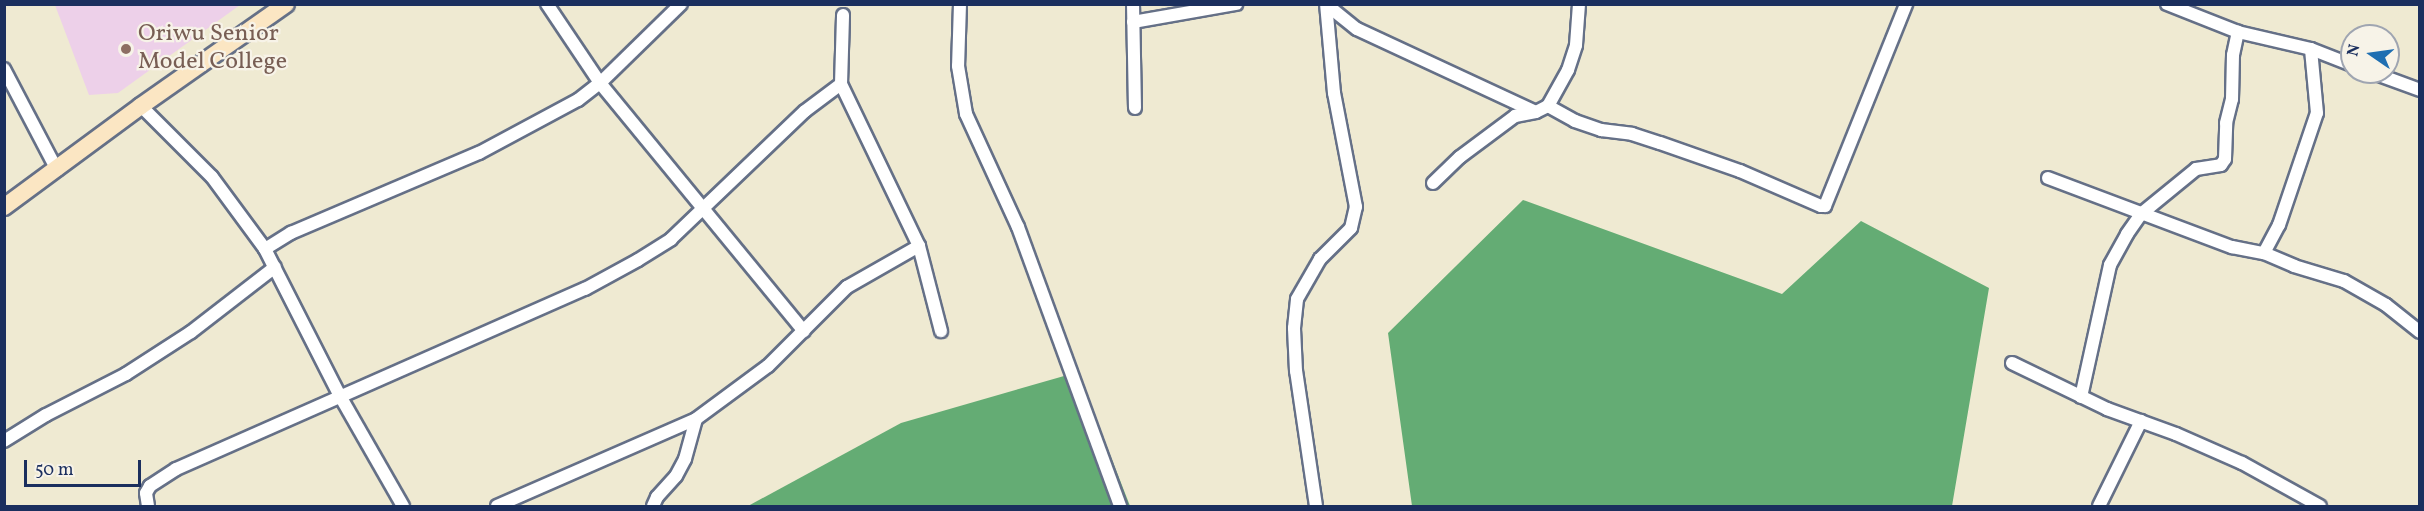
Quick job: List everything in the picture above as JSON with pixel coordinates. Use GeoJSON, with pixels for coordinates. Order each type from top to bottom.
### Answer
{"type":"FeatureCollection","features":[{"type":"Feature","properties":{"kind":"main road"},"geometry":{"type":"LineString","coordinates":[[4,207],[141,106],[286,4]]}},
{"type":"Feature","properties":{"kind":"street"},"geometry":{"type":"LineString","coordinates":[[547,4],[600,83],[804,331]]}},
{"type":"Feature","properties":{"kind":"street"},"geometry":{"type":"LineString","coordinates":[[265,249],[291,233],[479,153],[526,130],[578,100],[600,83],[681,4]]}},
{"type":"Feature","properties":{"kind":"street"},"geometry":{"type":"LineString","coordinates":[[960,4],[958,66],[966,114],[1018,227],[1120,507]]}},
{"type":"Feature","properties":{"kind":"street"},"geometry":{"type":"LineString","coordinates":[[1132,4],[1135,108]]}},
{"type":"Feature","properties":{"kind":"street"},"geometry":{"type":"LineString","coordinates":[[1133,22],[1236,4]]}},
{"type":"Feature","properties":{"kind":"street"},"geometry":{"type":"LineString","coordinates":[[1433,183],[1460,157],[1515,116],[1536,112],[1548,106],[1568,70],[1576,45],[1579,4]]}},
{"type":"Feature","properties":{"kind":"street"},"geometry":{"type":"LineString","coordinates":[[1548,106],[1584,124],[1660,143],[1740,171],[1821,207],[1825,206],[1906,4]]}},
{"type":"Feature","properties":{"kind":"street"},"geometry":{"type":"LineString","coordinates":[[1327,5],[1357,29],[1536,112]]}},
{"type":"Feature","properties":{"kind":"street"},"geometry":{"type":"LineString","coordinates":[[1316,507],[1296,371],[1294,327],[1297,299],[1320,259],[1351,228],[1356,216],[1353,187],[1335,93],[1327,5]]}},
{"type":"Feature","properties":{"kind":"street"},"geometry":{"type":"LineString","coordinates":[[2176,6],[2238,32],[2311,49],[2340,60]]}},
{"type":"Feature","properties":{"kind":"street"},"geometry":{"type":"LineString","coordinates":[[843,15],[841,84],[919,246],[932,289],[941,331]]}},
{"type":"Feature","properties":{"kind":"street"},"geometry":{"type":"LineString","coordinates":[[2081,397],[2110,265],[2141,214],[2196,169],[2221,165],[2225,159],[2226,123],[2232,99],[2233,55],[2238,32]]}},
{"type":"Feature","properties":{"kind":"street"},"geometry":{"type":"LineString","coordinates":[[2264,253],[2279,225],[2316,113],[2311,49]]}},
{"type":"Feature","properties":{"kind":"street"},"geometry":{"type":"LineString","coordinates":[[4,69],[57,170]]}},
{"type":"Feature","properties":{"kind":"street"},"geometry":{"type":"LineString","coordinates":[[2400,83],[2420,90]]}},
{"type":"Feature","properties":{"kind":"street"},"geometry":{"type":"LineString","coordinates":[[148,507],[146,493],[159,478],[602,280],[671,239],[805,111],[841,84]]}},
{"type":"Feature","properties":{"kind":"street"},"geometry":{"type":"LineString","coordinates":[[141,106],[212,177],[265,249],[340,396],[403,507]]}},
{"type":"Feature","properties":{"kind":"street"},"geometry":{"type":"LineString","coordinates":[[2048,178],[2232,247],[2264,253],[2294,266],[2344,281],[2386,305],[2420,332]]}},
{"type":"Feature","properties":{"kind":"street"},"geometry":{"type":"LineString","coordinates":[[497,507],[696,419],[768,366],[847,287],[919,246]]}},
{"type":"Feature","properties":{"kind":"street"},"geometry":{"type":"LineString","coordinates":[[4,441],[46,415],[126,374],[182,338],[275,267]]}},
{"type":"Feature","properties":{"kind":"street"},"geometry":{"type":"LineString","coordinates":[[2012,363],[2081,397],[2242,464],[2320,507]]}},
{"type":"Feature","properties":{"kind":"street"},"geometry":{"type":"LineString","coordinates":[[653,507],[657,497],[676,476],[685,459],[696,419]]}},
{"type":"Feature","properties":{"kind":"street"},"geometry":{"type":"LineString","coordinates":[[2099,507],[2140,421]]}},
{"type":"Feature","properties":{"kind":"shaded area","name":"Oriwu Senior Model College"},"geometry":{"type":"Polygon","coordinates":[[[55,5],[240,5],[118,93],[89,95],[55,5]]]}},
{"type":"Feature","properties":{"kind":"green space"},"geometry":{"type":"Polygon","coordinates":[[[1523,200],[1782,294],[1861,221],[1989,288],[1952,506],[1412,506],[1388,333],[1523,200]]]}},
{"type":"Feature","properties":{"kind":"green space"},"geometry":{"type":"Polygon","coordinates":[[[1078,372],[1130,506],[748,506],[901,423],[1078,372]]]}},
{"type":"Feature","properties":{"kind":"place","name":"Oriwu Senior Model College"},"geometry":{"type":"Point","coordinates":[126,49]}}]}
